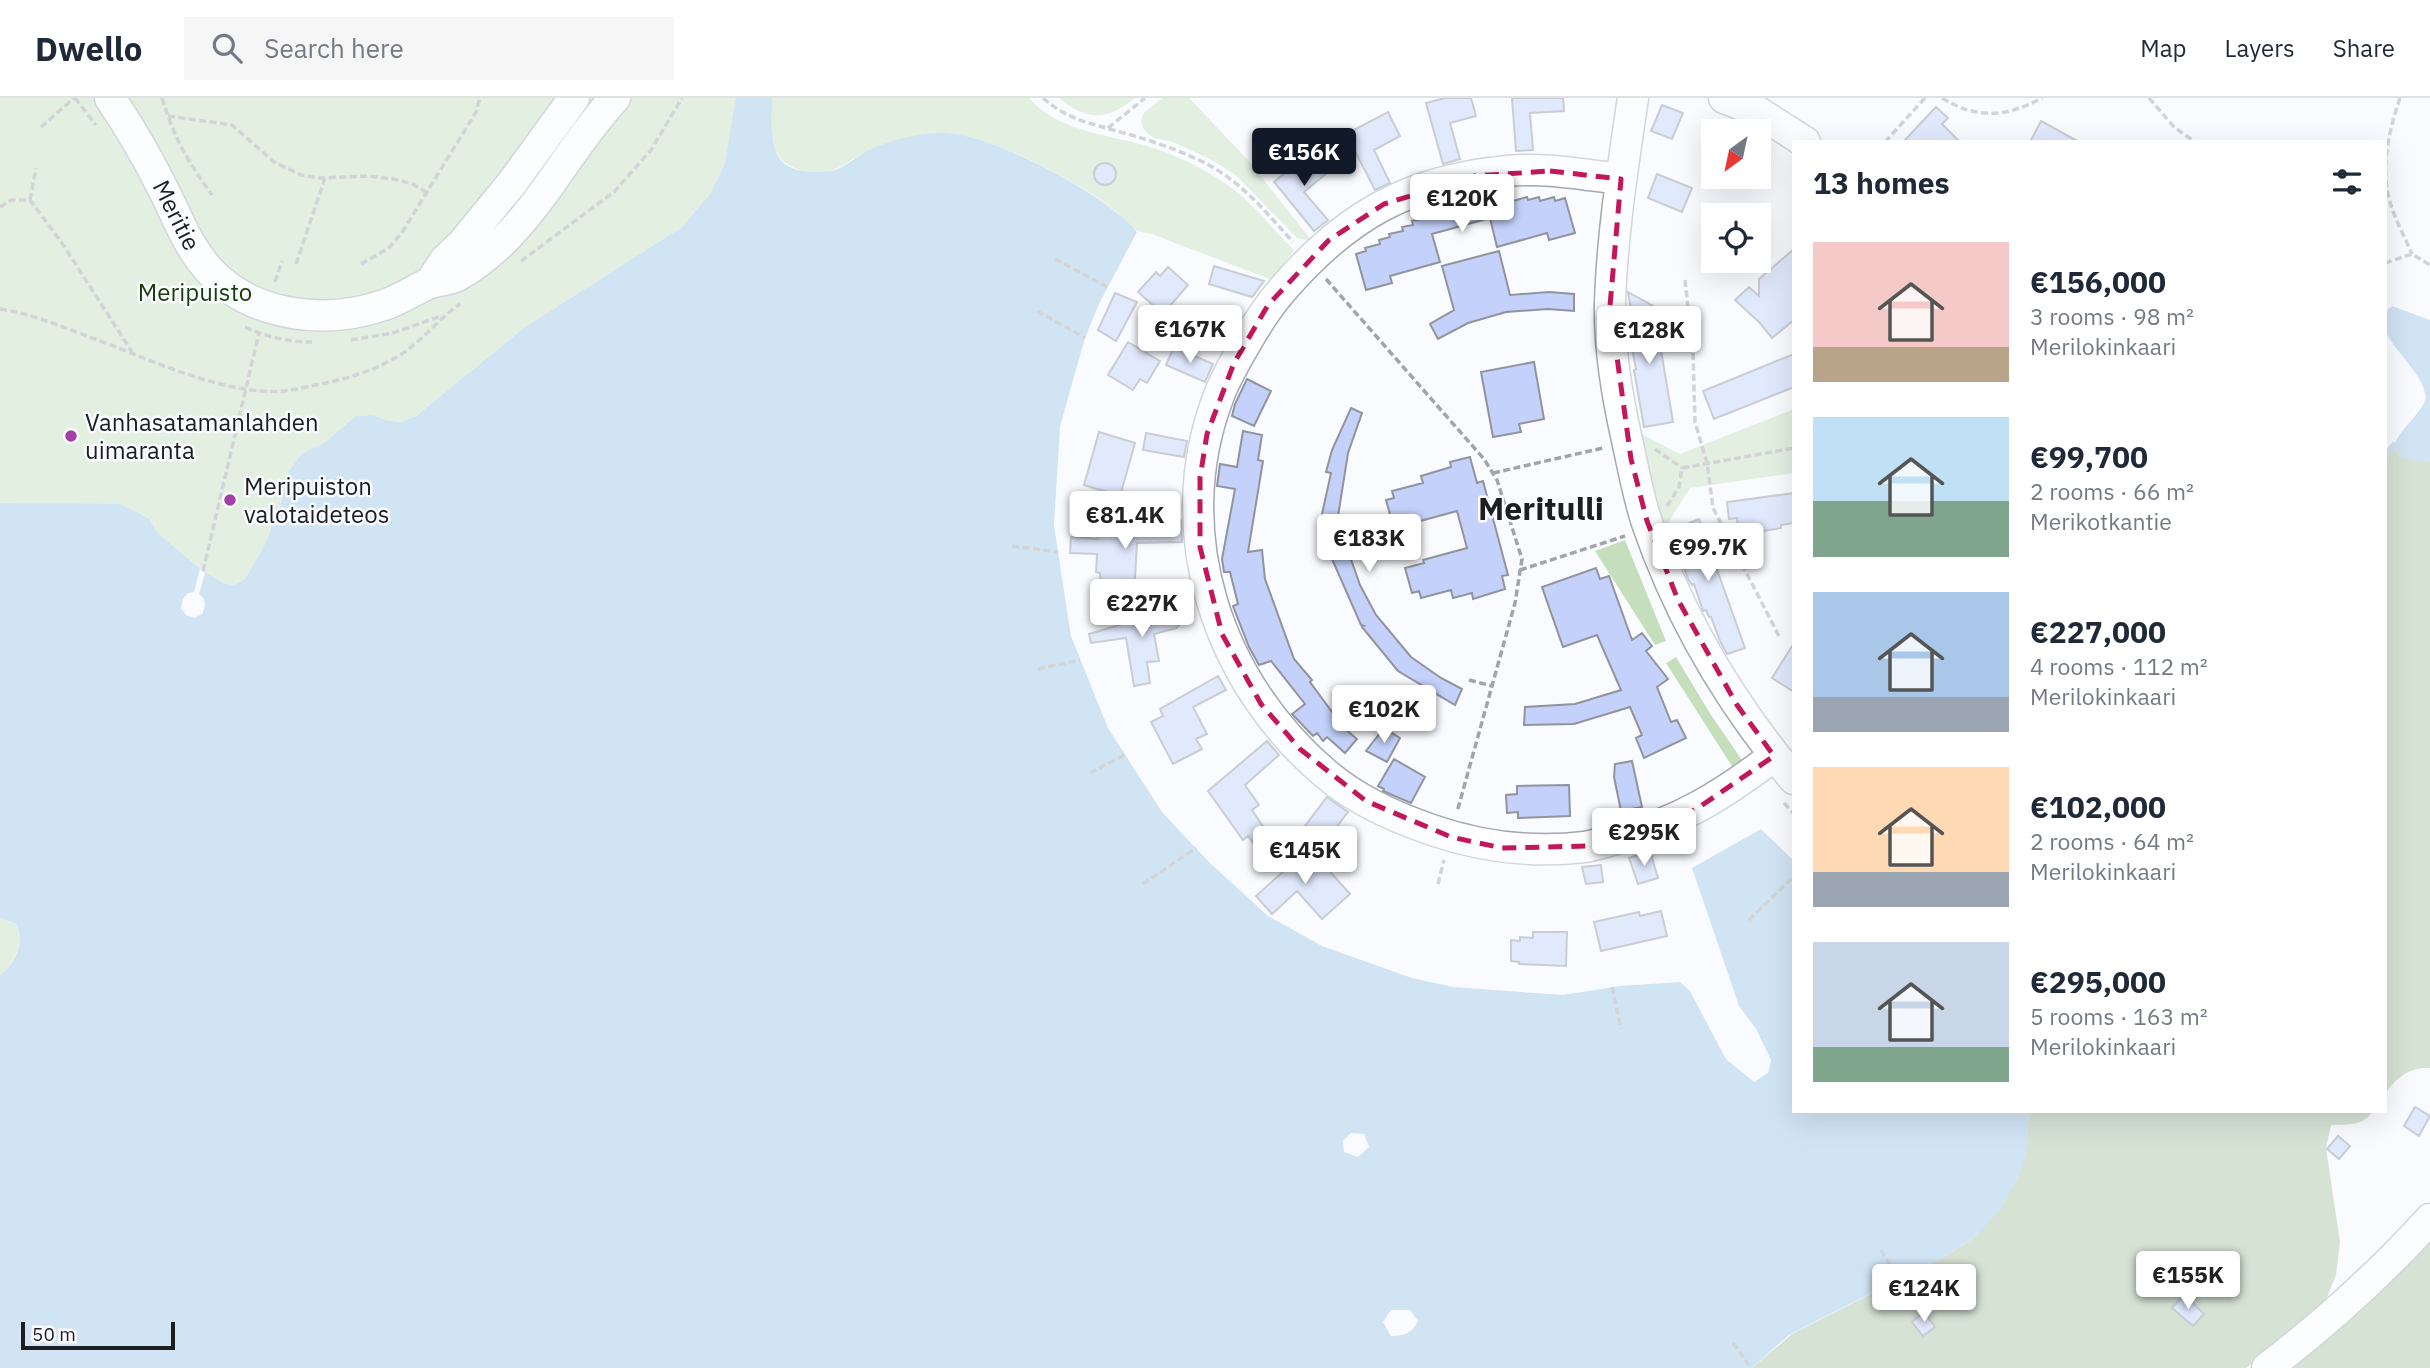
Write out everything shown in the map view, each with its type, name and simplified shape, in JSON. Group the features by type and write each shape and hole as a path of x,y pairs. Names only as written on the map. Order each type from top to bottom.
{"street":[{"name":"Meritie","path":"110,98 160,182 185,237 212,274 245,298 267,308 292,313 330,315 360,312 386,304 430,283 456,277 500,244 537,202 615,98"},
{"name":"Meritie","path":"430,283 445,260 462,244 512,183 574,98"},
{"path":"1633,98 1614,241 1610,306 1618,392 1627,442 1649,526 1678,600 1718,674 1774,756 1792,777"},
{"path":"1724,98 1755,110 1802,140"},
{"path":"1621,179 1550,171 1510,171 1424,188 1384,204 1348,225 1308,259 1268,305 1234,363 1218,397 1207,433 1200,478 1200,547 1210,600 1222,634 1241,672 1261,704 1300,750 1328,776 1366,801 1404,820 1451,836 1502,848 1544,850 1588,846 1667,823 1695,810 1731,789 1774,756"},
{"path":"2267,1368 2349,1301 2430,1219"}],"path":[{"path":"41,127 74,98"},
{"path":"162,98 185,158 212,195"},
{"path":"361,264 389,248 427,193 476,112 480,98"},
{"path":"1108,128 1145,98"},
{"path":"1887,140 1925,98"},
{"path":"1942,98 1978,113 1999,115 2021,109 2042,98"},
{"path":"2149,98 2174,127 2192,140"},
{"path":"2387,150 2390,128 2400,98"},
{"path":"168,116 232,125 274,162 301,175 393,179 413,184 427,193"},
{"path":"36,168 30,200 134,353"},
{"path":"296,264 325,178"},
{"path":"2387,180 2390,202 2412,254 2430,265"},
{"path":"0,207 11,200 30,200"},
{"path":"2387,262 2412,254"},
{"path":"1055,258 1107,287"},
{"path":"1685,280 1693,353 1695,422 1707,463 1713,509 1780,638"},
{"path":"1037,311 1085,338"},
{"path":"202,571 245,389"},
{"path":"1493,473 1627,442"},
{"path":"1520,570 1627,536 1649,526 1670,504 1679,487 1682,468 1792,448"},
{"path":"1438,884 1515,603 1522,559 1497,480 1484,459"},
{"path":"1012,546 1058,552"},
{"path":"1038,669 1080,660"},
{"path":"1469,680 1492,686"},
{"path":"1090,773 1125,755"},
{"path":"1143,884 1196,848"},
{"path":"1749,920 1792,878"},
{"path":"1612,987 1621,1029"},
{"path":"1881,1250 1899,1280"},
{"path":"1733,1343 1751,1368"}],"highlighted area":[{"path":"1550,171 1621,179 1610,306 1631,459 1647,521 1678,600 1737,705 1774,756 1695,810 1588,846 1502,848 1451,837 1366,801 1300,749 1261,704 1222,634 1200,547 1200,478 1207,434 1234,363 1268,305 1329,240 1384,204 1475,176"}],"green space":[{"name":"Meripuisto","path":"0,98 736,98 736,106 725,163 710,194 682,227 525,327 416,416 401,422 372,415 356,416 324,443 301,454 289,471 265,544 245,579 233,585 224,583 200,569 157,532 149,519 119,505 0,503"},
{"path":"772,98 1029,98 1059,121 1096,134 1154,148 1212,175 1241,196 1294,250 1272,280 1137,230 1092,194 1051,170 1005,149 960,135 934,133 917,136 868,151 828,172 802,171 786,164 776,151 772,132"},
{"path":"1059,98 1135,98 1115,111 1097,115 1079,111"},
{"path":"1162,98 1189,98 1247,159 1312,241 1297,238 1237,176 1212,160 1148,134 1141,121 1143,114"},
{"path":"1792,410 1792,473 1690,488 1664,529 1641,434 1680,454"},
{"path":"2394,445 2400,457 2430,461 2430,1068 2416,1069 2404,1074 2387,1092 2387,450"},
{"path":"1625,540 1666,641 1655,645 1595,551"},
{"path":"1676,657 1744,763 1735,771 1666,663"},
{"path":"0,918 16,924 19,945 14,959 0,975"},
{"path":"2029,1113 2371,1113 2359,1122 2331,1125 2326,1148 2340,1242 2336,1275 2323,1307 2246,1368 1752,1368 1792,1334 1949,1254 1975,1237 2007,1198"},
{"path":"2430,1219 2430,1368 2268,1368"}],"water":[{"path":"736,98 772,98 773,142 780,158 795,169 832,171 869,150 910,136 936,133 957,135 984,141 1043,167 1073,183 1121,217 1137,232 1099,304 1085,338 1060,427 1054,525 1071,636 1108,728 1162,812 1208,861 1268,916 1322,946 1412,978 1453,987 1563,995 1620,986 1680,982 1690,991 1726,1059 1754,1082 1768,1073 1771,1060 1756,1029 1739,1006 1692,868 1761,829 1792,859 1792,1113 2029,1113 2027,1150 2018,1179 1999,1211 1975,1237 1949,1254 1789,1335 1752,1368 0,1368 0,975 11,965 20,938 16,924 0,918 0,503 119,504 149,519 157,532 200,569 224,583 233,585 245,579 265,544 289,471 301,454 324,443 356,416 372,415 401,422 416,416 525,327 682,227 710,194 725,163","holes":["1351,1133 1364,1134 1369,1147 1358,1157 1344,1152 1343,1141","1391,1310 1410,1310 1418,1321 1413,1328 1407,1333 1391,1336 1383,1322"]},
{"path":"2392,306 2430,320 2430,461 2400,457 2394,445 2422,407 2425,393 2417,376 2387,334 2387,310"}],"pier":[{"path":"200,569 205,573 199,594 204,599 205,606 202,614 194,618 186,615 181,608 183,599 188,593 194,592"}],"building":[{"path":"1445,98 1471,98 1476,116 1450,123 1460,159 1443,164 1426,103"},
{"path":"1512,98 1563,98 1564,111 1530,113 1533,150 1516,151"},
{"path":"1662,105 1683,113 1672,139 1651,131"},
{"path":"1936,107 1948,118 1942,124 1958,140 1905,140"},
{"path":"1388,112 1400,136 1374,150 1390,183 1375,190 1346,134"},
{"path":"2041,121 2075,140 2031,140"},
{"path":"1311,151 1328,172 1304,192 1328,220 1314,231 1274,182"},
{"path":"1101,163 1109,163 1116,170 1116,178 1109,185 1101,185 1094,178 1094,170"},
{"path":"1657,174 1692,188 1682,212 1648,198"},
{"path":"1502,197 1503,200 1512,198 1513,201 1527,197 1528,200 1539,197 1540,201 1554,197 1555,201 1565,198 1575,233 1549,240 1547,233 1497,247 1490,218 1432,234 1440,262 1390,276 1392,283 1366,290 1356,254 1380,244 1379,240 1390,237 1389,234 1403,231 1402,227 1413,225 1412,221 1443,213 1442,209 1465,202 1467,207"},
{"path":"1499,251 1510,295 1549,292 1574,294 1574,311 1548,309 1506,312 1468,323 1438,339 1430,324 1454,310 1442,266"},
{"path":"1792,251 1792,322 1772,338 1735,300 1749,287 1759,296 1759,279 1766,273 1771,273 1771,269"},
{"path":"1214,266 1264,281 1252,297 1209,284"},
{"path":"1168,267 1188,285 1163,314 1138,292 1156,272 1160,276"},
{"path":"1628,292 1653,306 1658,331 1653,339 1660,344 1673,422 1644,427 1634,370 1631,343 1634,343 1635,333"},
{"path":"1115,293 1137,302 1116,341 1098,330"},
{"path":"1128,342 1160,361 1147,383 1140,379 1133,390 1108,375"},
{"path":"1174,347 1213,364 1205,382 1166,365"},
{"path":"1792,355 1792,388 1714,419 1703,391"},
{"path":"1534,362 1544,419 1519,424 1521,432 1493,437 1481,372"},
{"path":"1247,379 1271,391 1254,426 1232,416"},
{"path":"1351,408 1362,413 1348,453 1336,529 1340,528 1360,585 1376,615 1411,657 1462,689 1455,705 1398,671 1362,627 1364,626 1361,625 1332,559 1335,558 1333,551 1330,553 1322,514 1331,473 1326,472 1332,450"},
{"path":"1243,431 1262,435 1258,460 1263,461 1248,552 1262,550 1265,579 1294,659 1312,680 1310,682 1344,728 1357,739 1345,753 1327,737 1323,741 1317,733 1313,736 1292,714 1305,704 1271,661 1259,665 1233,606 1238,604 1230,572 1224,572 1222,559 1235,489 1217,486 1220,464 1237,467"},
{"path":"1099,432 1135,443 1120,496 1084,485"},
{"path":"1146,433 1187,441 1184,457 1143,450"},
{"path":"1470,457 1477,483 1483,481 1508,575 1502,576 1505,589 1473,599 1472,593 1453,598 1451,590 1421,598 1419,591 1412,593 1405,568 1467,548 1457,511 1413,523 1412,520 1393,525 1386,500 1394,498 1392,491 1423,483 1421,476 1451,467 1450,462"},
{"path":"1792,493 1792,523 1750,533 1749,529 1739,530 1737,518 1729,519 1727,502"},
{"path":"1699,519 1745,648 1727,654 1711,617 1706,610 1703,611 1694,584 1688,579 1672,530"},
{"path":"1181,520 1182,542 1137,543 1134,596 1102,594 1100,573 1096,572 1097,554 1070,553 1071,537 1098,539 1098,535 1116,533 1116,522"},
{"path":"1596,568 1600,579 1609,576 1632,640 1642,633 1652,646 1646,651 1668,679 1657,687 1671,722 1677,720 1686,738 1644,758 1636,738 1642,735 1630,707 1574,724 1524,725 1525,707 1575,704 1621,690 1597,635 1563,647 1542,587"},
{"path":"1189,604 1177,628 1154,634 1159,661 1147,662 1150,683 1134,686 1126,638 1091,643 1089,634"},
{"path":"1792,646 1792,691 1772,678"},
{"path":"1218,676 1226,690 1193,707 1207,734 1196,739 1202,749 1173,764 1151,722 1163,716 1160,709"},
{"path":"1384,728 1400,738 1387,762 1366,751"},
{"path":"1267,741 1279,755 1245,785 1259,805 1252,810 1268,834 1254,844 1248,836 1243,840 1208,791"},
{"path":"1394,759 1425,777 1411,803 1383,791 1384,789 1378,786"},
{"path":"1632,761 1642,807 1621,811 1614,777 1615,764"},
{"path":"1569,785 1570,816 1518,818 1518,812 1507,813 1506,795 1517,794 1517,786"},
{"path":"1327,797 1348,812 1322,846 1302,830"},
{"path":"1309,848 1350,894 1322,919 1297,891 1272,914 1256,896"},
{"path":"1650,851 1658,878 1638,884 1629,858"},
{"path":"1601,865 1603,882 1586,884 1582,867"},
{"path":"1661,911 1667,936 1601,951 1594,922 1639,912 1640,916"},
{"path":"1533,932 1567,932 1566,966 1519,964 1511,961 1511,940 1520,941 1520,937 1533,938"},
{"path":"2415,1107 2430,1116 2419,1136 2404,1126"},
{"path":"2338,1136 2350,1146 2339,1159 2327,1149"},
{"path":"2184,1295 2204,1314 2193,1326 2172,1308"},
{"path":"1924,1312 1935,1327 1923,1336 1912,1322"}],"waterway":[{"path":"2387,454 2394,445"}],"place":[{"name":"Vanhasatamanlahden uimaranta","path":"71,436"},
{"name":"Meripuiston valotaideteos","path":"230,500"}],"district":[{"name":"Meritulli","path":"1541,508"}]}
